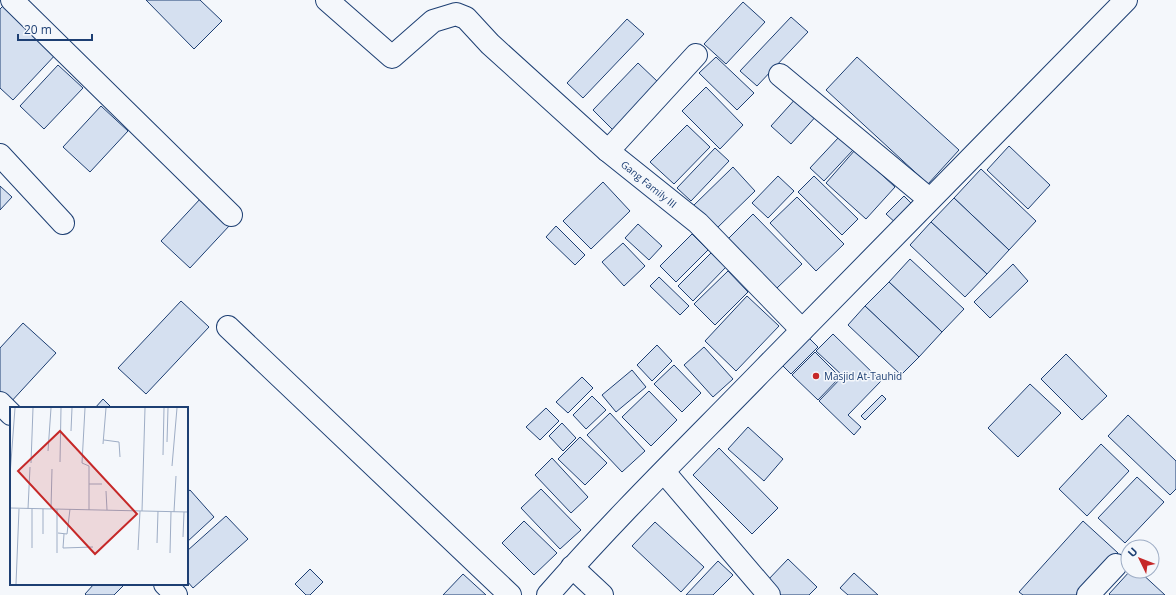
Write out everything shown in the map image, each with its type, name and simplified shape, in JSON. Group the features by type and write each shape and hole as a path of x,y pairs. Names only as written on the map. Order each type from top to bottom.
{"street":[{"path":"12,0 231,215"},
{"name":"Gang Family III","path":"327,0 392,58 433,21 456,14 466,18 490,44 608,151 698,222 802,330"},
{"path":"548,595 664,472 929,199 1126,0"},
{"path":"608,151 696,55"},
{"path":"780,75 929,199"},
{"path":"0,155 63,223"},
{"path":"228,326 510,595"},
{"path":"0,403 10,413"},
{"path":"664,472 769,595"},
{"path":"1088,595 1116,565"},
{"path":"572,568 602,595"},
{"path":"166,585 176,595"}],"building":[{"path":"146,0 200,0 222,21 194,49"},
{"path":"743,2 765,22 726,64 704,44"},
{"path":"6,3 58,52 13,100 0,88 0,9"},
{"path":"791,17 808,32 757,86 740,71"},
{"path":"627,19 644,34 583,98 567,83"},
{"path":"716,57 754,93 737,110 699,73"},
{"path":"857,57 959,150 928,184 826,90"},
{"path":"638,63 658,82 613,130 593,110"},
{"path":"58,65 83,88 44,129 20,106"},
{"path":"706,87 743,125 720,149 682,111"},
{"path":"798,96 818,114 791,144 771,126"},
{"path":"101,106 128,131 90,172 63,147"},
{"path":"687,125 710,147 674,184 650,162"},
{"path":"839,137 853,150 824,181 810,168"},
{"path":"1009,146 1050,185 1028,209 987,170"},
{"path":"715,148 729,161 691,201 677,188"},
{"path":"855,150 895,187 866,219 826,183"},
{"path":"733,167 755,191 716,229 693,206"},
{"path":"981,169 1036,221 1009,250 954,198"},
{"path":"778,176 794,191 768,218 752,203"},
{"path":"814,176 858,219 842,235 798,192"},
{"path":"603,182 630,211 591,249 563,221"},
{"path":"0,186 12,197 0,210"},
{"path":"904,196 915,207 898,225 886,214"},
{"path":"797,197 844,244 816,271 770,223"},
{"path":"201,198 230,225 190,268 161,241"},
{"path":"954,198 1009,250 987,274 931,222"},
{"path":"753,214 802,264 777,288 728,239"},
{"path":"931,222 987,274 965,297 910,245"},
{"path":"638,224 662,246 649,260 625,238"},
{"path":"556,226 585,255 575,265 546,237"},
{"path":"692,234 708,250 676,282 660,266"},
{"path":"623,243 645,266 624,286 602,262"},
{"path":"711,253 726,267 693,301 678,286"},
{"path":"910,259 964,309 942,332 889,282"},
{"path":"1013,264 1028,281 990,318 974,302"},
{"path":"728,271 748,292 715,325 694,304"},
{"path":"659,277 689,306 680,315 650,286"},
{"path":"889,282 942,332 919,357 865,306"},
{"path":"747,296 779,326 736,371 705,341"},
{"path":"181,301 209,327 146,394 118,368"},
{"path":"865,306 919,357 901,375 848,325"},
{"path":"23,323 56,353 9,404 0,396 0,348"},
{"path":"833,334 881,381 848,415 861,427 854,435 819,401 843,376 816,351"},
{"path":"809,338 818,347 791,374 783,366"},
{"path":"657,345 672,361 652,381 637,365"},
{"path":"704,347 733,379 713,397 684,365"},
{"name":"Masjid At-Tauhid","path":"815,352 840,377 818,400 792,375"},
{"path":"1066,354 1107,396 1082,420 1041,379"},
{"path":"674,365 701,393 682,412 654,384"},
{"path":"632,370 646,387 616,412 602,395"},
{"path":"582,377 593,388 568,413 556,402"},
{"path":"1030,384 1061,413 1018,457 988,428"},
{"path":"649,391 677,420 651,446 622,417"},
{"path":"882,395 886,399 865,420 861,416"},
{"path":"592,396 606,410 586,429 573,415"},
{"path":"103,399 111,407 96,407"},
{"path":"546,408 559,421 540,440 526,427"},
{"path":"610,413 645,451 622,472 587,435"},
{"path":"1128,415 1176,461 1176,489 1170,495 1108,436"},
{"path":"562,423 576,438 563,451 549,436"},
{"path":"748,427 783,459 764,481 728,449"},
{"path":"580,437 607,463 585,485 558,459"},
{"path":"1101,444 1129,471 1087,516 1059,489"},
{"path":"719,448 778,508 752,534 693,475"},
{"path":"552,458 588,497 571,513 535,475"},
{"path":"1137,477 1164,502 1129,539 1121,539 1098,518"},
{"path":"541,489 581,530 560,549 521,508"},
{"path":"190,490 214,517 188,541 188,491"},
{"path":"226,516 248,539 193,588 188,582 188,550"},
{"path":"524,521 557,553 534,575 502,543"},
{"path":"1083,521 1118,553 1080,595 1023,595 1019,592"},
{"path":"655,522 704,567 681,592 632,546"},
{"path":"788,559 817,587 809,595 781,595 767,581"},
{"path":"718,561 733,575 713,595 686,595"},
{"path":"310,569 323,582 310,595 306,595 295,584"},
{"path":"854,573 878,595 848,595 840,588"},
{"path":"463,574 486,595 443,595"},
{"path":"1123,579 1148,579 1165,595 1110,595 1109,594"},
{"path":"93,585 124,585 114,595 85,594"}],"place":[{"name":"Masjid At-Tauhid","path":"816,376"}]}
